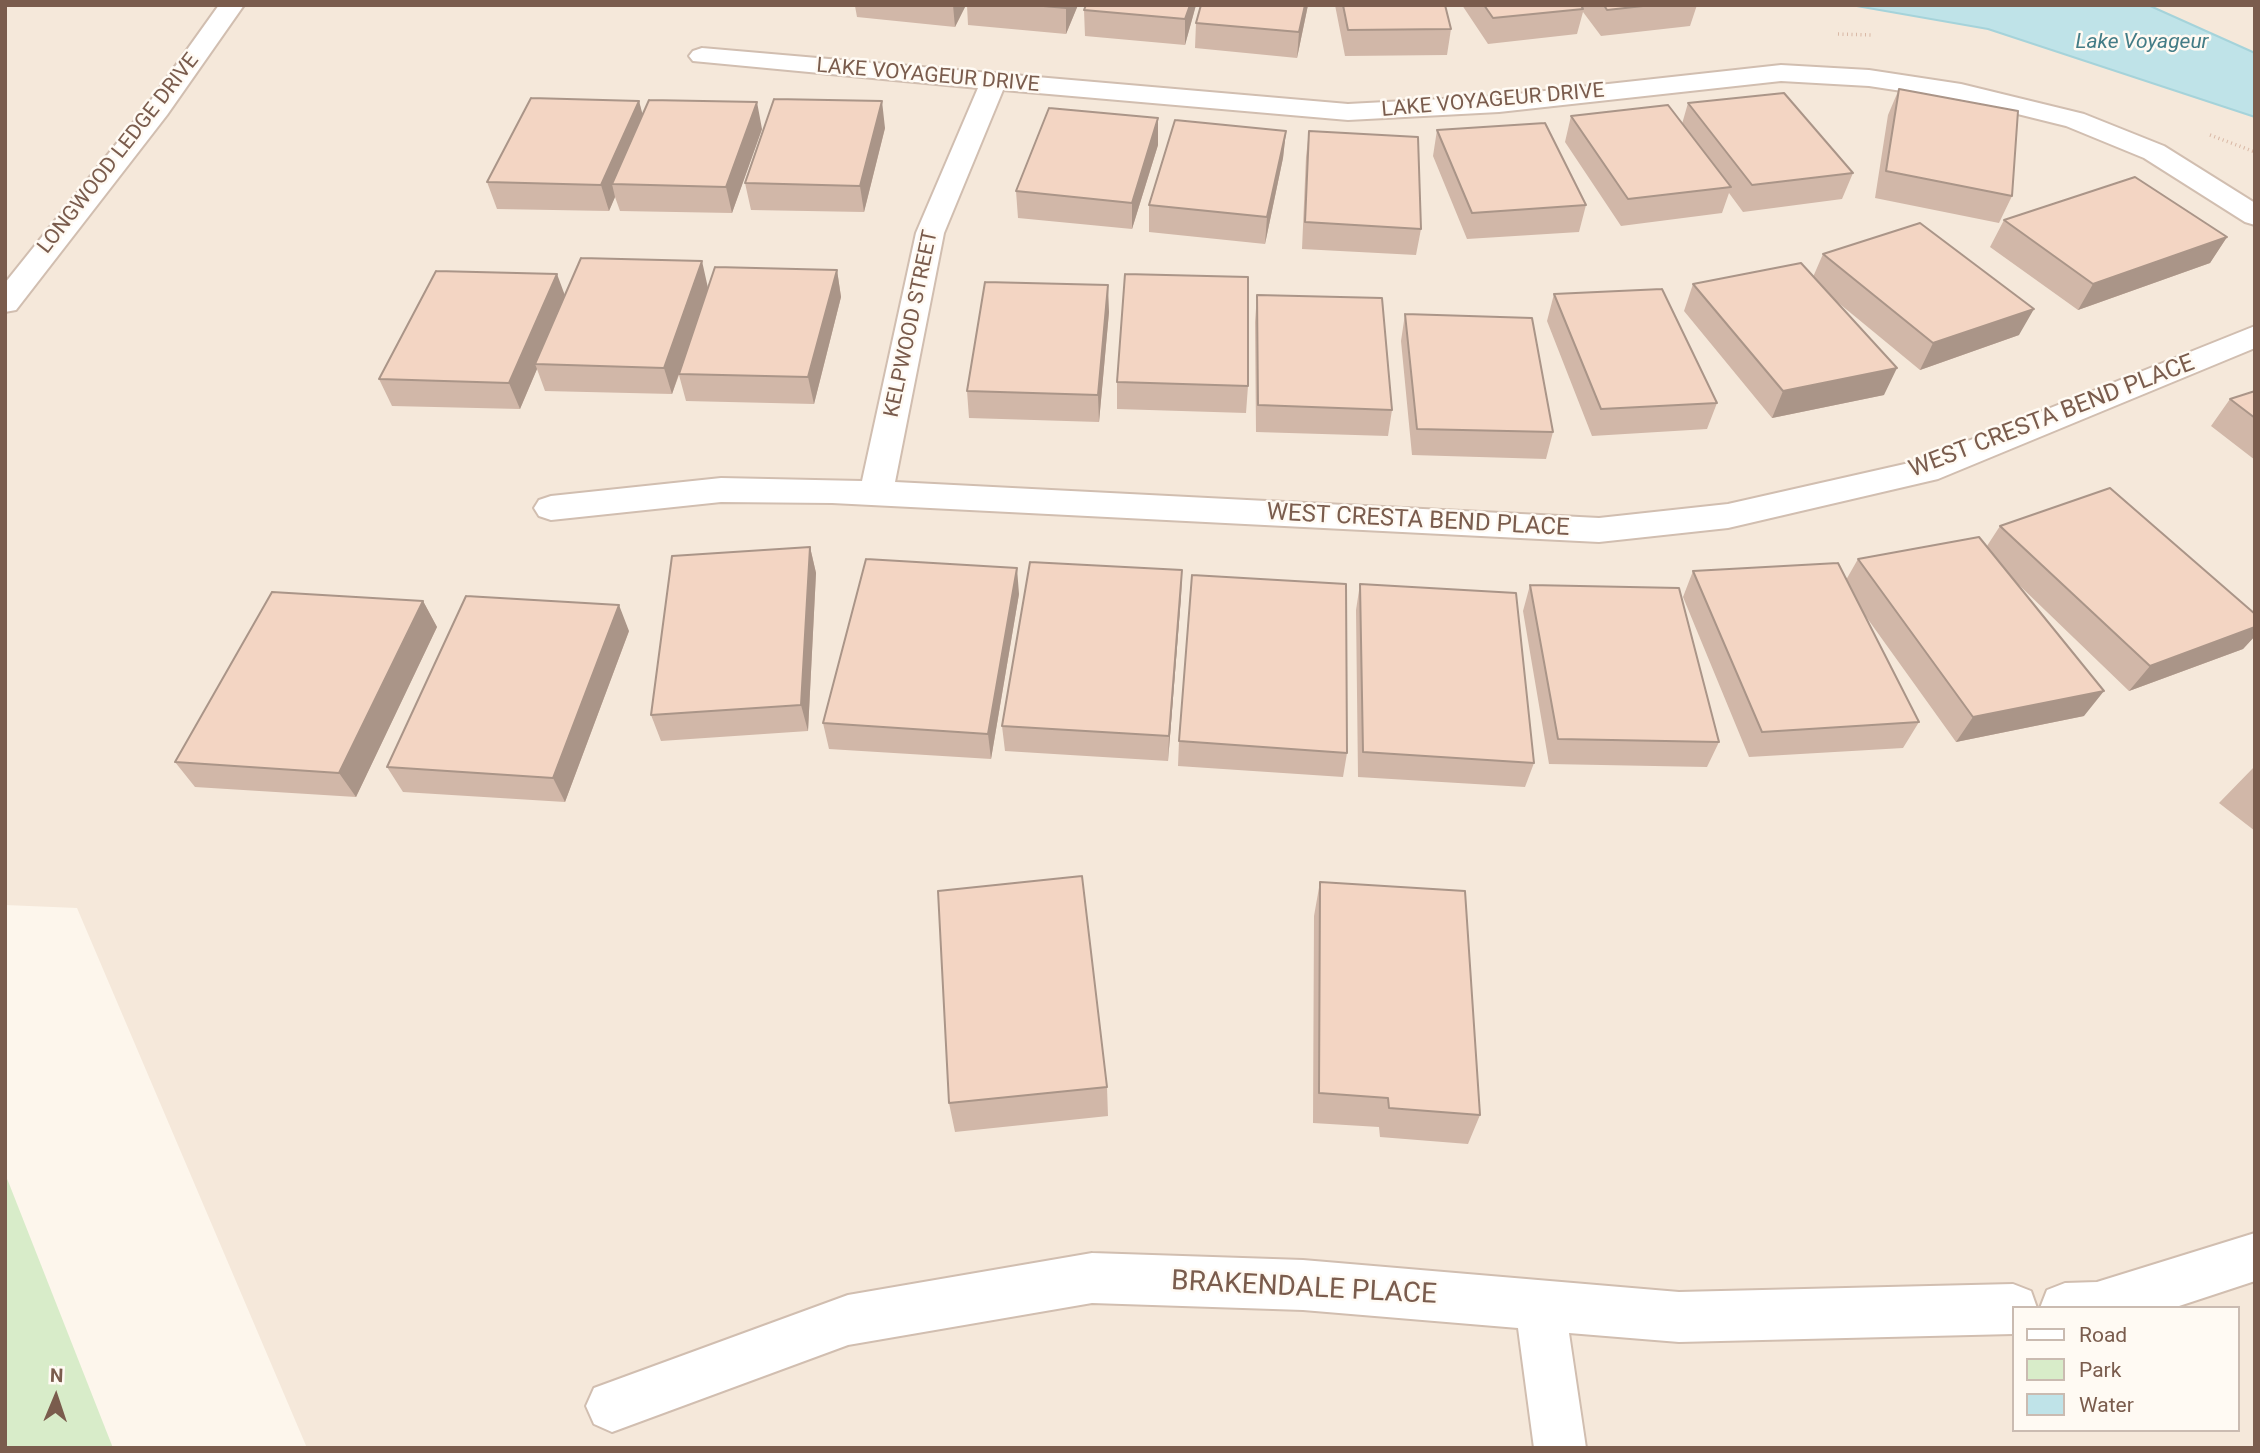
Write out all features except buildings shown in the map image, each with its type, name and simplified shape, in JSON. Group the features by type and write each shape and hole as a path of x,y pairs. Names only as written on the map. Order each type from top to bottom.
{"street":[{"name":"LONGWOOD LEDGE DRIVE","path":"5,303 158,110 232,5"},
{"name":"LAKE VOYAGEUR DRIVE","path":"702,56 1348,112 1499,104 1781,73 1870,78 1961,92 2075,120 2154,152 2255,216"},
{"name":"KELPWOOD STREET","path":"876,493 930,233 993,82"},
{"name":"WEST CRESTA BEND PLACE","path":"551,508 721,491 876,493 1599,530 1728,516 1926,471 2255,336"},
{"path":"2100,1306 2255,1257"},
{"name":"BRAKENDALE PLACE","path":"612,1406 848,1320 1092,1278 1303,1285 1679,1317 2011,1309"},
{"path":"1540,1305 1560,1448"}],"shaded area":[{"name":"Lake Voyageur","path":"5,5 2255,5 2255,1448 307,1448 77,908 5,905"}],"green space":[{"path":"5,1175 8,1181 113,1448 5,1448"}],"water":[{"name":"Lake Voyageur","path":"1851,5 2148,5 2255,53 2255,117 1988,29"}]}
